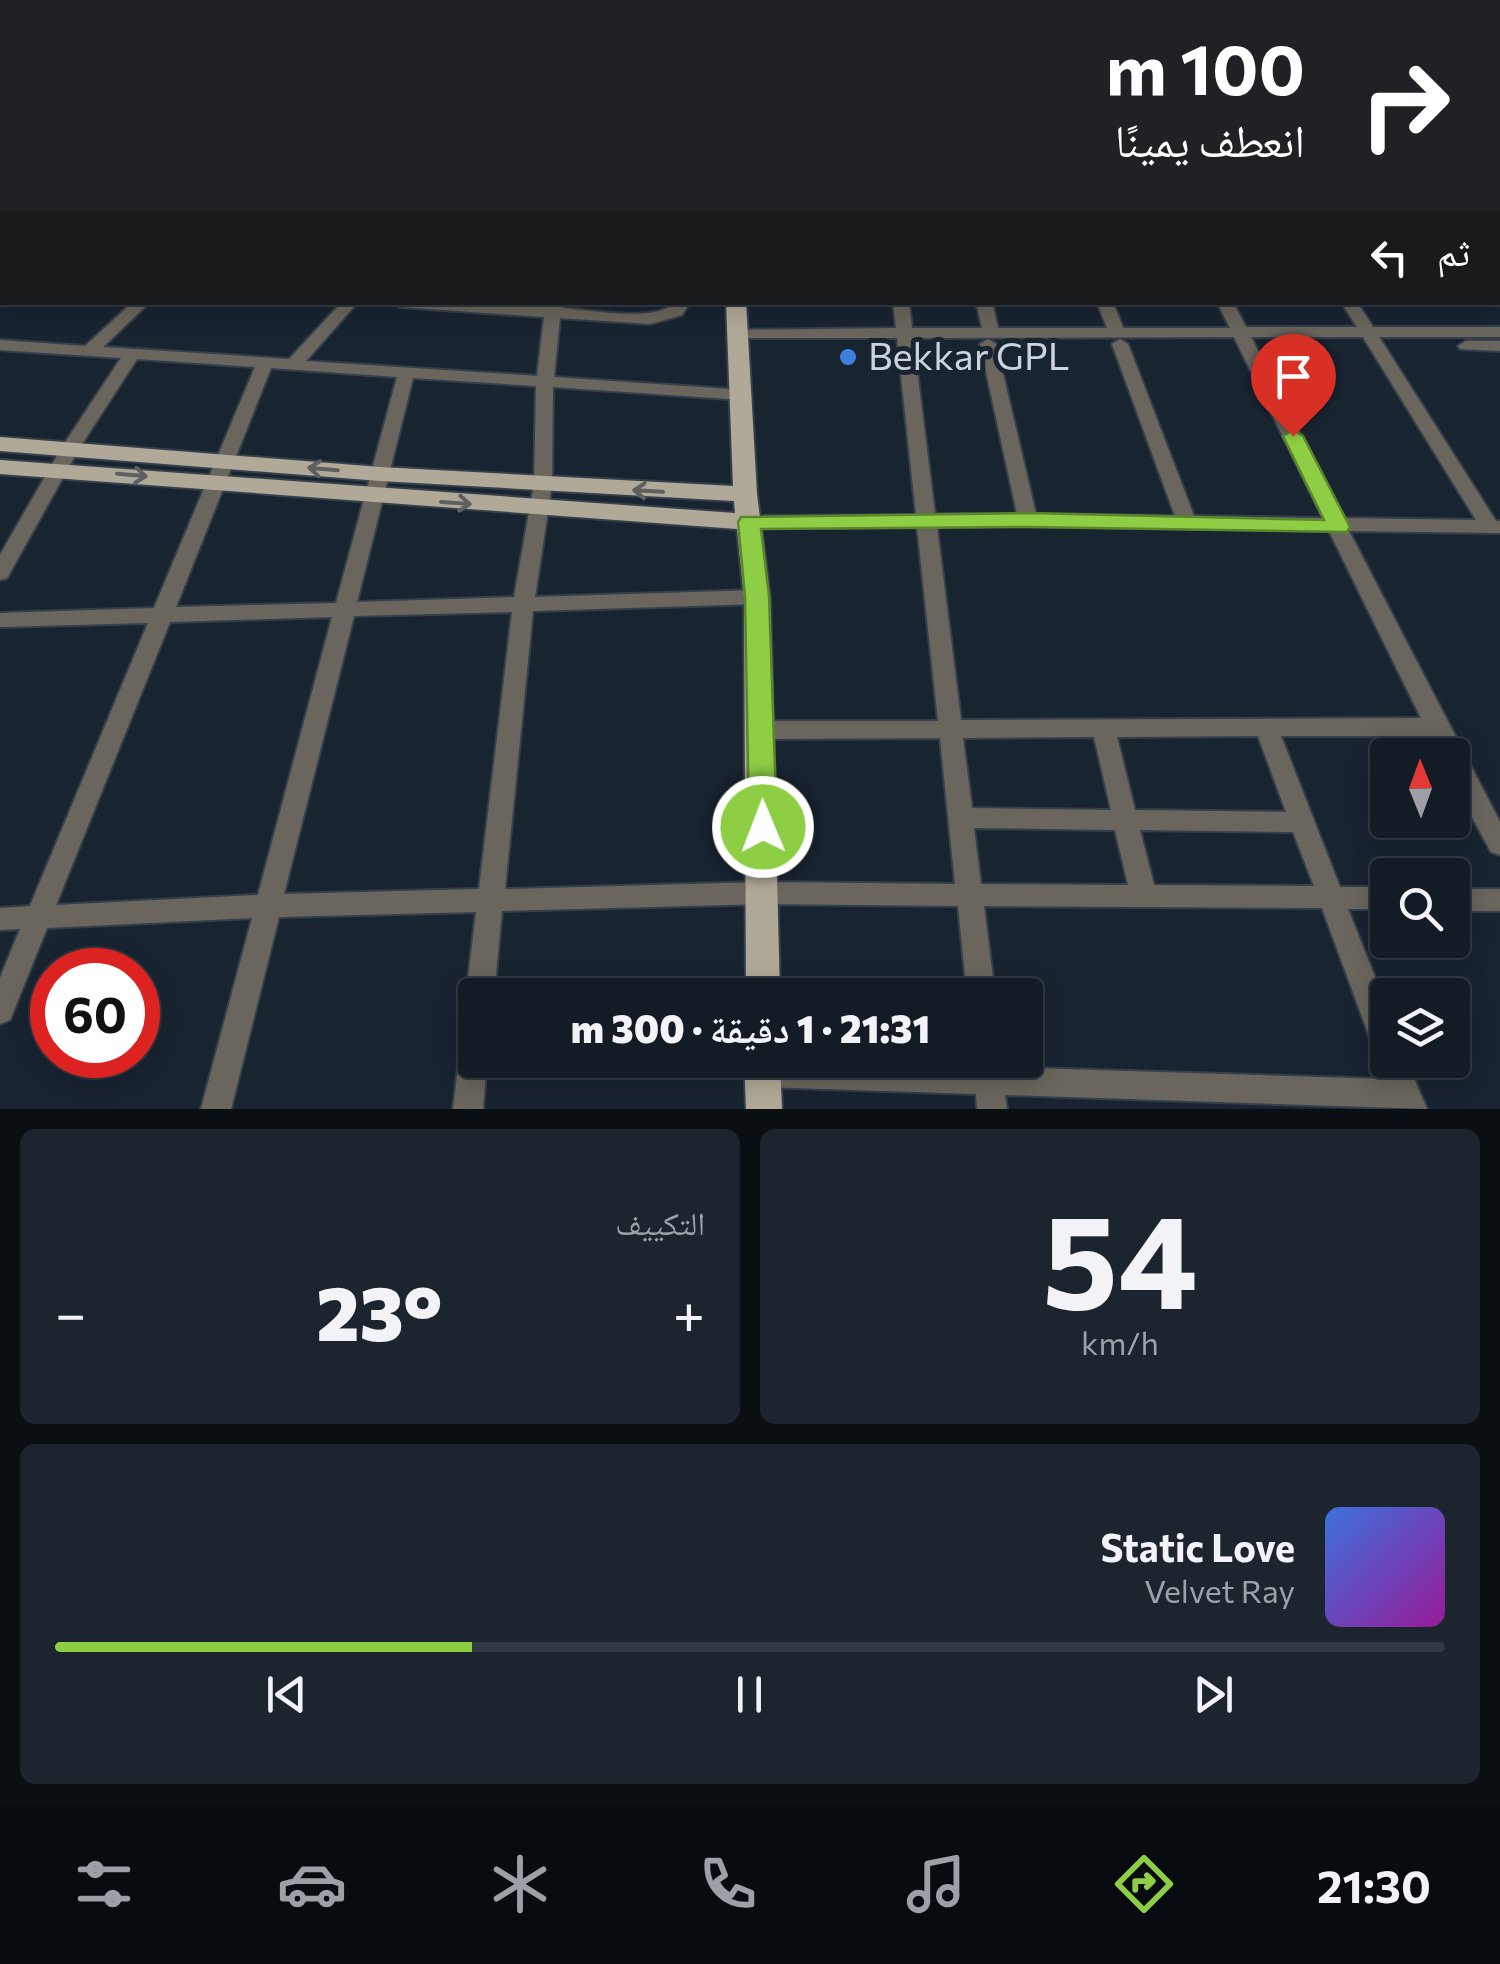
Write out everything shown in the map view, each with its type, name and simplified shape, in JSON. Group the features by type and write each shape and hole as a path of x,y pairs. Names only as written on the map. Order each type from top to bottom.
{"main road":[{"path":"736,305 745,494 757,596 763,978"},
{"path":"0,444 65,458 377,486 537,509 749,522"},
{"path":"0,467 65,458"},
{"path":"377,486 543,484 745,494"}],"street":[{"path":"87,352 140,305"},
{"path":"294,364 347,305"},
{"path":"478,305 555,308 650,319 676,312 681,305"},
{"path":"902,305 978,978"},
{"path":"984,305 1028,520"},
{"path":"1105,305 1187,523"},
{"path":"1227,305 1442,738"},
{"path":"1351,305 1495,527"},
{"path":"482,978 524,604 543,484 545,381 555,308"},
{"path":"738,338 1371,339 1500,332"},
{"path":"1371,339 1500,346"},
{"path":"0,345 743,395"},
{"path":"0,573 65,458 131,356"},
{"path":"0,1011 265,363"},
{"path":"216,1109 406,373"},
{"path":"749,522 1028,520 1495,527"},
{"path":"0,620 757,596"},
{"path":"761,730 1436,726"},
{"path":"1103,728 1144,896"},
{"path":"1266,728 1370,1003"},
{"path":"1470,790 1500,846"},
{"path":"960,818 1301,822"},
{"path":"0,919 268,906 764,892 1370,898"},
{"path":"1470,900 1500,900"},
{"path":"468,1109 471,1078"},
{"path":"763,1081 990,1083 1409,1101"}],"place":[{"name":"Bekkar GPL","path":"848,357"}],"route":[{"path":"763,827 757,596 749,522 1028,520 1339,527 1293,436"}]}
